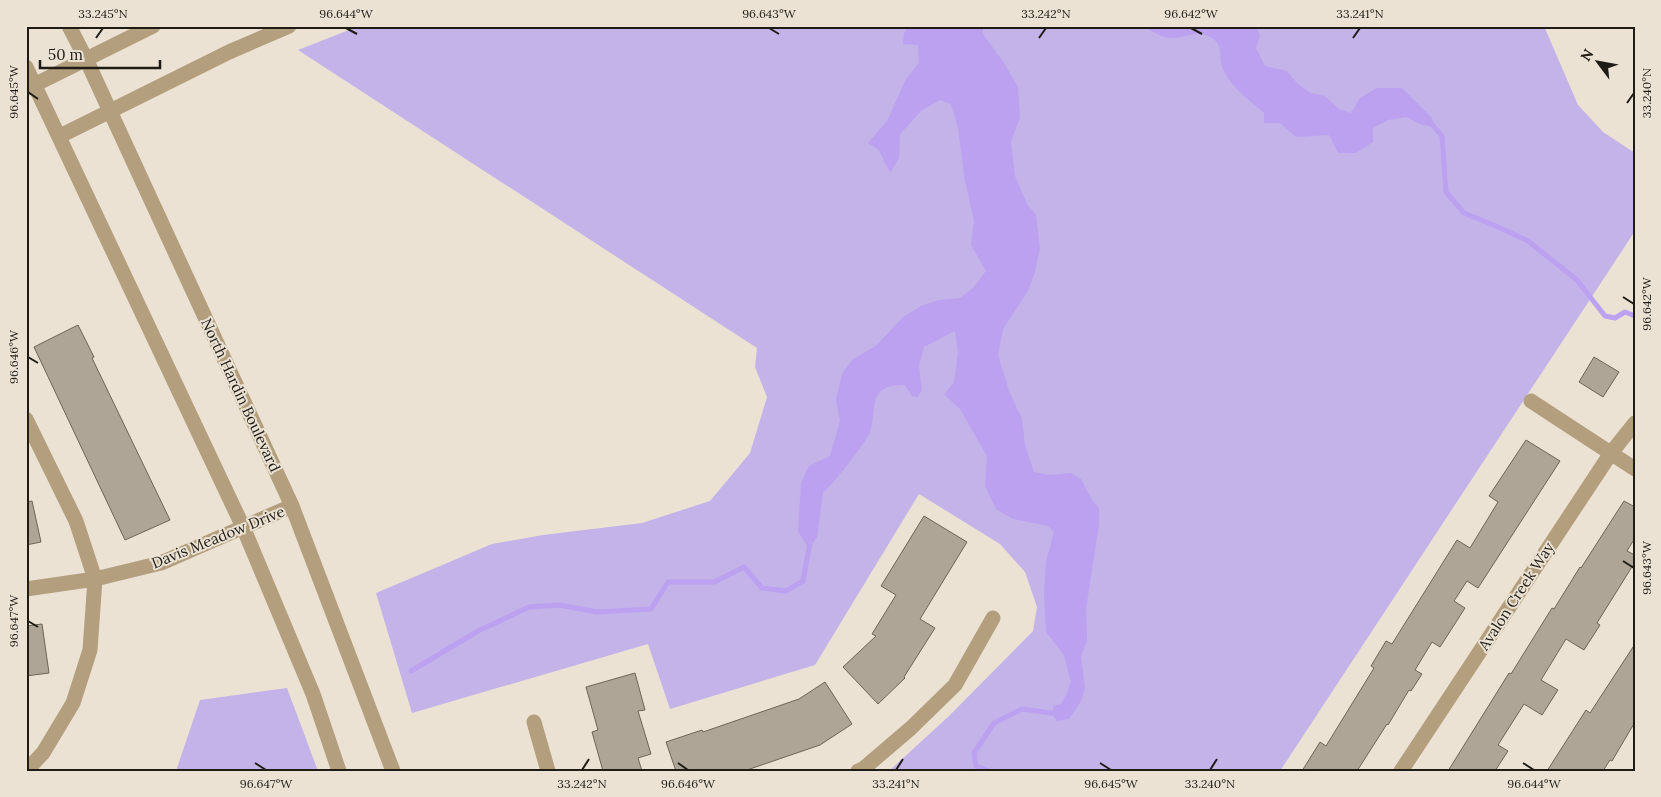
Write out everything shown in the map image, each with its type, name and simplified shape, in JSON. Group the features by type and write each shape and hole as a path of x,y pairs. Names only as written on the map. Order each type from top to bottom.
{"street":[{"name":"North Hardin Boulevard","path":"69,26 86,59 292,506 393,771"},
{"path":"31,86 153,26"},
{"path":"60,136 228,52 289,26"},
{"path":"26,67 31,86 60,136 243,527 313,694 339,771"},
{"path":"1531,400 1635,469"},
{"path":"26,420 76,521 95,579 90,650 73,703 43,753 26,771"},
{"name":"Avalon Creek Way","path":"1401,771 1611,453 1635,423"},
{"name":"Davis Meadow Drive","path":"26,589 95,579 161,563 292,506"},
{"path":"858,771 911,728 955,685 994,618"},
{"path":"534,722 548,771"}],"shaded area":[{"path":"359,26 1544,26 1578,105 1603,132 1635,153 1635,231 1280,771 889,771 949,716 1033,631 1037,607 1025,572 1000,544 919,494 815,665 670,709 648,644 412,713 376,593 492,544 543,535 642,523 710,501 750,453 767,397 755,367 757,348 298,50"},
{"path":"908,26 983,26 983,34 1004,63 1018,87 1020,117 1011,142 1015,176 1027,204 1036,215 1040,248 1035,272 1028,291 1003,329 998,355 1009,391 1022,419 1025,445 1034,472 1050,475 1071,473 1081,479 1092,500 1099,508 1099,524 1086,609 1087,640 1081,656 1085,688 1081,701 1069,719 1057,721 1053,714 1053,706 1061,704 1071,682 1064,655 1046,632 1044,592 1046,562 1054,532 1048,526 1013,519 996,509 985,486 987,456 960,409 944,394 954,383 958,352 955,331 924,347 919,366 922,390 918,397 912,396 905,385 893,386 879,393 874,406 870,432 848,464 823,493 817,537 809,549 798,531 801,483 809,466 830,456 840,421 836,399 842,374 852,360 877,345 903,317 921,306 939,300 960,298 973,288 986,271 971,245 974,221 965,181 958,128 951,104 940,100 922,110 900,134 899,158 890,173 879,150 868,143 887,121 906,79 919,63 918,45 903,44 904,34"},
{"path":"1144,26 1256,26 1260,35 1256,48 1265,66 1287,71 1297,83 1310,93 1325,96 1339,109 1351,113 1360,98 1377,88 1402,88 1432,118 1434,127 1422,125 1406,117 1388,120 1373,128 1373,142 1356,153 1338,153 1329,135 1296,137 1280,123 1264,123 1264,113 1231,83 1223,69 1218,44 1212,38 1202,34 1175,38 1166,37 1158,35"},
{"path":"287,688 318,771 176,771 200,700"}],"building":[{"path":"78,325 170,520 125,540 34,347"},
{"path":"1594,357 1619,372 1603,397 1579,382"},
{"path":"1526,440 1560,461 1478,588 1467,581 1454,601 1465,608 1440,647 1432,642 1415,670 1422,674 1411,691 1409,690 1357,771 1302,771 1320,742 1326,746 1374,668 1371,666 1386,641 1392,644 1457,540 1470,548 1498,502 1489,496"},
{"path":"32,501 41,542 26,545 26,502"},
{"path":"1624,501 1635,507 1635,538 1627,551 1635,555 1635,562 1597,623 1600,625 1584,650 1566,639 1541,680 1558,690 1542,715 1524,704 1498,745 1508,751 1495,771 1448,771 1509,673 1511,674 1552,608 1554,609"},
{"path":"924,516 967,542 920,619 935,628 905,678 878,704 843,667 876,636 872,634 896,595 881,586"},
{"path":"42,624 49,673 26,676 26,626"},
{"path":"1635,644 1635,722 1612,761 1610,760 1603,771 1547,771 1586,710 1590,713"},
{"path":"635,673 645,710 638,711 651,754 638,758 642,771 603,771 592,732 598,730 586,687"},
{"path":"825,682 852,724 820,745 744,771 676,771 666,742 702,730 703,732 799,699"}],"waterway":[{"path":"1431,123 1442,136 1446,192 1464,213 1528,241 1577,280 1605,316 1615,318 1625,312 1635,316"},
{"path":"411,671 478,631 529,607 559,605 597,612 651,609 668,582 714,582 744,567 762,588 786,591 803,581 810,543"},
{"path":"989,771 976,766 974,753 994,723 1022,709 1058,714"}]}
